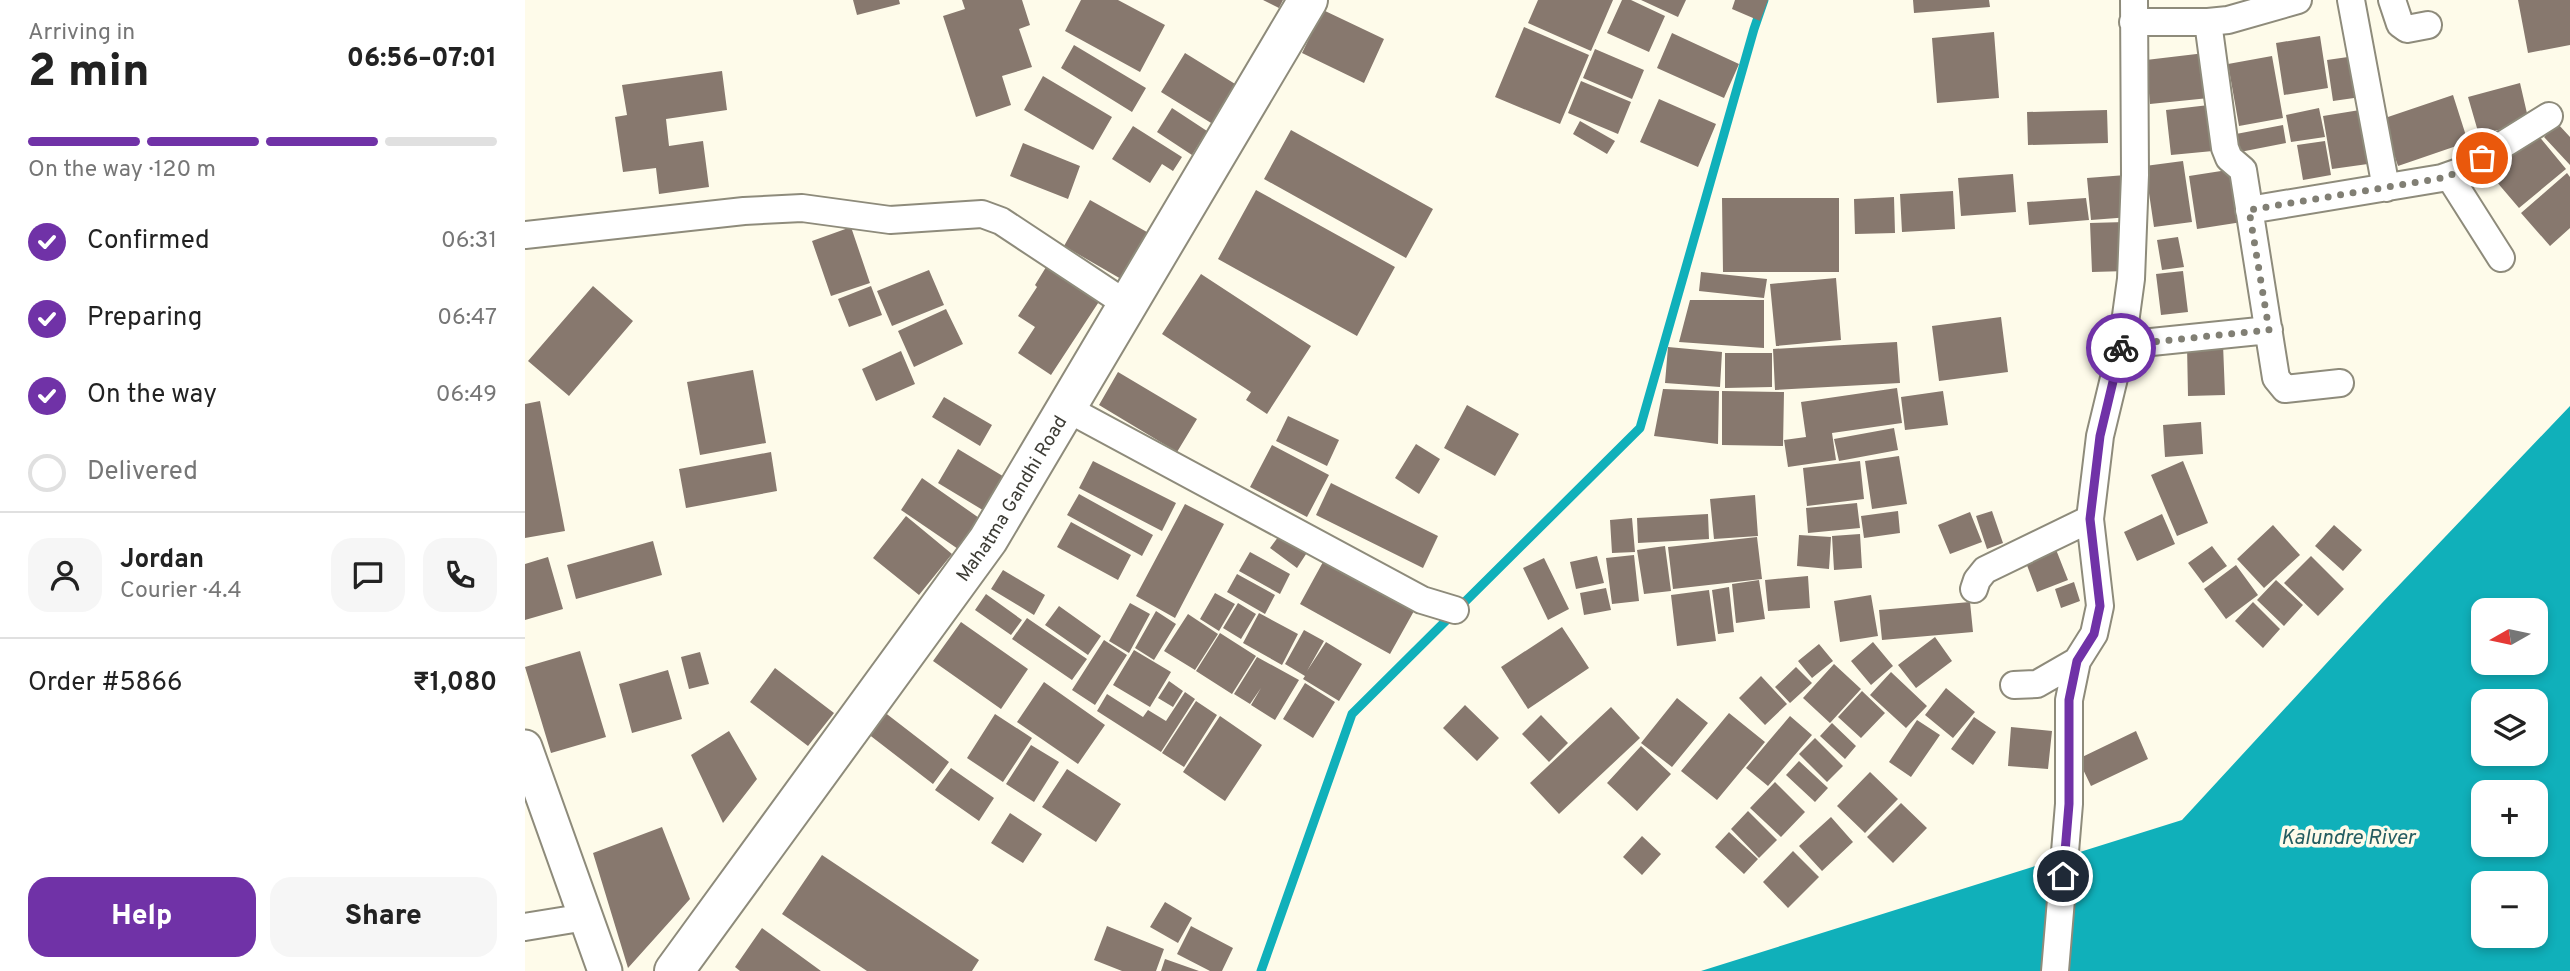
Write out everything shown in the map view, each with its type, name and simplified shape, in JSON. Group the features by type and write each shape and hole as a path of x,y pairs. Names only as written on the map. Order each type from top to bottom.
{"main road":[{"name":"Mahatma Gandhi Road","path":"676,970 988,540 1308,0"}],"street":[{"path":"2055,971 2069,804 2069,700 2077,661 2094,634 2100,606 2090,519 2100,436 2122,345 2132,266 2135,175 2133,11 2208,22 2228,20 2298,0"},
{"path":"2351,0 2386,188"},
{"path":"2392,0 2400,24 2407,29 2428,24"},
{"path":"2208,22 2225,148 2229,158 2243,170 2276,378 2285,389 2340,383"},
{"path":"2249,210 2449,176 2549,116"},
{"path":"2449,176 2501,258"},
{"path":"525,235 744,211 802,208 890,220 982,214 1000,221 1128,304"},
{"path":"2122,345 2269,330"},
{"path":"1066,408 1422,600 1455,610"},
{"path":"1974,589 1976,580 1985,570 2090,519"},
{"path":"2014,685 2037,684 2077,661"},
{"path":"525,747 605,971"},
{"path":"525,928 586,917"}],"water":[{"name":"Kalundre River","path":"2570,406 2570,971 1701,971 2182,820 2382,603"}],"building":[{"path":"853,0 899,0 900,4 857,15"},
{"path":"962,0 1022,0 1030,25 1019,29 1032,67 1002,76 1011,105 976,117 943,16 965,9"},
{"path":"1081,0 1118,0 1165,25 1140,72 1065,31"},
{"path":"1263,0 1283,0 1279,8"},
{"path":"1538,0 1613,0 1591,51 1528,23"},
{"path":"1622,0 1631,0 1665,16 1649,52 1607,33"},
{"path":"1641,0 1686,0 1678,17"},
{"path":"1735,0 1768,0 1760,21 1732,9"},
{"path":"1913,0 1989,0 1990,7 1914,13"},
{"path":"2518,0 2570,0 2570,45 2528,53"},
{"path":"1323,10 1384,39 1364,83 1302,53"},
{"path":"1524,27 1589,55 1560,124 1495,97"},
{"path":"1994,32 1999,98 1937,103 1932,38"},
{"path":"1672,33 1739,64 1724,98 1657,68"},
{"path":"2320,36 2328,88 2284,95 2276,43"},
{"path":"1074,45 1146,88 1132,112 1061,68"},
{"path":"1595,49 1644,70 1632,99 1583,78"},
{"path":"1185,53 1240,87 1216,126 1161,92"},
{"path":"2205,53 2209,98 2150,104 2146,60"},
{"path":"2272,56 2283,118 2239,126 2228,64"},
{"path":"2355,56 2361,97 2333,101 2327,60"},
{"path":"722,71 727,110 666,119 669,146 703,141 709,187 659,194 656,168 623,172 615,117 627,115 622,85"},
{"path":"1043,76 1112,117 1093,150 1024,110"},
{"path":"1581,81 1631,102 1618,134 1568,113"},
{"path":"2520,83 2529,122 2479,135 2468,97"},
{"path":"2453,95 2468,142 2398,166 2382,119"},
{"path":"1659,99 1716,124 1698,167 1640,142"},
{"path":"2209,105 2213,151 2171,155 2166,110"},
{"path":"1172,108 1207,131 1192,155 1157,132"},
{"path":"2319,108 2325,137 2291,142 2286,115"},
{"path":"2366,109 2375,163 2332,169 2323,116"},
{"path":"2107,110 2108,143 2028,145 2027,112"},
{"path":"1580,121 1615,141 1607,154 1573,134"},
{"path":"2558,124 2570,137 2570,165 2544,137"},
{"path":"2283,125 2286,143 2240,152 2236,134"},
{"path":"1133,126 1182,157 1173,171 1162,164 1150,183 1112,159"},
{"path":"1291,130 1433,209 1406,258 1264,179"},
{"path":"2537,134 2566,169 2519,208 2490,174"},
{"path":"2325,141 2331,175 2303,180 2297,145"},
{"path":"1023,143 1080,166 1068,199 1010,176"},
{"path":"2183,161 2192,222 2154,227 2145,166"},
{"path":"2234,169 2242,222 2197,229 2189,176"},
{"path":"2567,173 2570,177 2570,228 2550,246 2521,213"},
{"path":"2013,174 2016,212 1961,216 1958,178"},
{"path":"2126,175 2130,217 2091,220 2087,178"},
{"path":"1256,190 1395,267 1357,336 1218,259"},
{"path":"1953,191 1955,229 1902,232 1900,194"},
{"path":"1894,197 1895,233 1855,234 1854,199"},
{"path":"1722,198 1839,198 1839,272 1723,272"},
{"path":"2086,198 2089,220 2029,225 2027,202"},
{"path":"1090,200 1154,236 1128,283 1064,246"},
{"path":"2125,222 2127,271 2092,272 2090,223"},
{"path":"851,227 870,283 831,296 812,241"},
{"path":"2178,237 2184,267 2162,270 2157,240"},
{"path":"1051,259 1104,294 1051,375 1018,353 1035,327 1018,316"},
{"path":"929,270 944,305 892,326 877,291"},
{"path":"2183,271 2188,312 2161,315 2156,274"},
{"path":"1701,272 1767,279 1764,298 1699,291"},
{"path":"1201,274 1311,346 1267,414 1246,400 1251,392 1162,334"},
{"path":"1836,278 1841,340 1776,346 1770,284"},
{"path":"593,286 633,321 569,396 528,361"},
{"path":"871,286 882,315 849,327 838,299"},
{"path":"1690,300 1764,300 1764,348 1679,342"},
{"path":"946,309 963,344 914,367 898,331"},
{"path":"2001,317 2008,372 1939,381 1932,326"},
{"path":"1897,342 1900,383 1775,390 1773,349"},
{"path":"2223,344 2225,395 2188,396 2187,345"},
{"path":"1668,347 1722,352 1720,387 1665,383"},
{"path":"901,351 915,384 876,401 862,369"},
{"path":"1725,353 1772,353 1772,387 1725,388"},
{"path":"753,370 766,443 700,455 687,382"},
{"path":"1118,372 1197,419 1177,452 1099,405"},
{"path":"1897,388 1902,423 1832,433 1836,460 1788,467 1784,440 1806,437 1801,402"},
{"path":"1663,389 1719,391 1718,444 1654,436"},
{"path":"1722,391 1784,392 1783,446 1722,445"},
{"path":"1943,391 1948,425 1905,430 1901,397"},
{"path":"944,397 992,425 980,446 932,417"},
{"path":"540,401 565,531 525,538 525,404"},
{"path":"1467,405 1519,434 1495,476 1444,448"},
{"path":"1288,416 1339,440 1327,466 1276,441"},
{"path":"2201,422 2203,454 2165,457 2163,425"},
{"path":"1894,428 1898,450 1839,461 1834,439"},
{"path":"1416,444 1440,459 1419,494 1395,478"},
{"path":"1272,445 1329,475 1307,517 1250,487"},
{"path":"958,449 1006,478 986,512 938,483"},
{"path":"771,452 777,491 686,508 679,469"},
{"path":"1899,456 1907,504 1872,509 1865,461"},
{"path":"1093,461 1176,503 1162,531 1079,488"},
{"path":"1860,461 1864,499 1807,506 1803,468"},
{"path":"2183,461 2208,523 2177,536 2151,475"},
{"path":"922,478 982,520 961,551 901,510"},
{"path":"1331,483 1438,536 1423,568 1316,515"},
{"path":"1079,494 1153,535 1142,556 1067,515"},
{"path":"1755,495 1758,536 1714,539 1710,499"},
{"path":"1857,503 1860,528 1808,533 1806,508"},
{"path":"1185,504 1224,524 1175,618 1136,596"},
{"path":"1898,511 1900,533 1864,538 1861,516"},
{"path":"1992,511 2003,543 1987,549 1976,516"},
{"path":"1970,512 1982,542 1950,554 1938,525"},
{"path":"1708,514 1709,539 1638,543 1637,518"},
{"path":"2162,514 2175,544 2137,561 2124,532"},
{"path":"906,516 952,554 919,595 873,558"},
{"path":"1632,518 1635,552 1612,553 1610,520"},
{"path":"1071,522 1131,555 1118,580 1057,547"},
{"path":"2273,525 2300,555 2264,588 2237,559"},
{"path":"2334,525 2362,550 2343,571 2315,546"},
{"path":"1284,529 1310,548 1297,568 1270,548"},
{"path":"1860,534 1862,568 1834,570 1832,536"},
{"path":"1799,535 1831,537 1829,569 1797,566"},
{"path":"1757,537 1762,579 1673,589 1668,547"},
{"path":"653,541 662,575 576,599 567,565"},
{"path":"1665,546 1671,591 1644,594 1637,550"},
{"path":"2212,546 2227,566 2203,583 2188,563"},
{"path":"2055,547 2068,580 2037,592 2025,560"},
{"path":"1329,551 1419,602 1390,654 1300,604"},
{"path":"1250,552 1290,574 1280,594 1239,571"},
{"path":"1634,555 1639,601 1612,604 1606,558"},
{"path":"1597,556 1604,583 1576,589 1570,562"},
{"path":"2311,556 2344,589 2318,616 2284,583"},
{"path":"548,557 563,609 525,620 525,564"},
{"path":"1544,558 1569,609 1548,620 1523,568"},
{"path":"2236,565 2258,595 2226,619 2204,589"},
{"path":"1003,570 1045,595 1034,615 991,589"},
{"path":"1237,574 1275,595 1265,614 1227,592"},
{"path":"1808,576 1810,608 1768,611 1765,580"},
{"path":"1759,580 1765,619 1736,623 1732,584"},
{"path":"2276,580 2303,605 2284,626 2257,600"},
{"path":"2074,582 2080,601 2061,608 2055,589"},
{"path":"1729,587 1734,632 1718,634 1712,590"},
{"path":"1606,588 1611,610 1584,615 1580,593"},
{"path":"1709,590 1716,641 1677,646 1671,595"},
{"path":"1215,593 1235,604 1219,631 1200,619"},
{"path":"986,594 1022,620 1011,635 975,610"},
{"path":"1871,595 1878,636 1840,642 1834,601"},
{"path":"1970,602 1973,632 1882,640 1879,610"},
{"path":"2253,602 2280,629 2263,648 2235,621"},
{"path":"1130,603 1150,614 1129,653 1109,641"},
{"path":"1238,603 1256,614 1241,639 1223,628"},
{"path":"1059,606 1101,636 1088,655 1045,625"},
{"path":"1156,611 1176,624 1154,660 1135,648"},
{"path":"1259,613 1298,634 1282,665 1243,643"},
{"path":"1188,614 1218,634 1195,670 1164,651"},
{"path":"1027,618 1087,659 1072,680 1012,639"},
{"path":"961,622 1028,669 1001,709 933,661"},
{"path":"1562,627 1589,668 1528,709 1501,667"},
{"path":"1304,630 1324,641 1307,671 1326,642 1362,664 1339,701 1303,679 1305,676 1285,664"},
{"path":"1220,633 1256,656 1232,694 1196,671"},
{"path":"1935,637 1952,661 1916,688 1898,665"},
{"path":"1104,640 1127,655 1095,705 1072,690"},
{"path":"1873,642 1893,666 1871,685 1851,661"},
{"path":"1819,644 1833,661 1812,678 1798,661"},
{"path":"1134,650 1171,672 1150,707 1113,685"},
{"path":"580,651 606,737 551,753 525,667"},
{"path":"700,652 709,684 689,689 681,657"},
{"path":"1257,657 1299,680 1275,720 1251,705 1261,688 1250,704 1234,694"},
{"path":"1834,664 1861,689 1830,723 1803,698"},
{"path":"1796,667 1812,683 1790,703 1775,687"},
{"path":"775,668 834,713 808,746 750,702"},
{"path":"668,670 682,719 632,733 619,684"},
{"path":"1891,672 1927,706 1906,728 1870,695"},
{"path":"1761,676 1787,704 1765,725 1739,698"},
{"path":"1169,681 1183,691 1173,707 1158,698"},
{"path":"1044,682 1105,725 1078,764 1017,722"},
{"path":"1305,683 1335,702 1313,738 1283,719"},
{"path":"1946,688 1975,712 1953,738 1925,715"},
{"path":"1862,691 1885,713 1861,738 1838,717"},
{"path":"1185,692 1195,699 1161,752 1097,711 1107,694 1143,717 1148,710 1166,721"},
{"path":"1677,698 1708,723 1672,767 1641,743"},
{"path":"1196,701 1217,715 1184,767 1162,753"},
{"path":"1465,705 1499,738 1477,761 1443,728"},
{"path":"1611,707 1640,738 1559,814 1530,783"},
{"path":"879,708 949,762 933,784 863,730"},
{"path":"1729,713 1765,742 1717,800 1681,771"},
{"path":"995,714 1032,738 1003,782 967,758"},
{"path":"1541,715 1568,743 1549,762 1522,734"},
{"path":"1220,716 1262,745 1225,801 1183,772"},
{"path":"1790,716 1812,735 1768,786 1746,768"},
{"path":"1974,717 1996,732 1973,765 1951,749"},
{"path":"1917,720 1940,735 1911,777 1889,762"},
{"path":"1832,723 1856,746 1845,759 1820,736"},
{"path":"2011,727 2052,731 2048,769 2008,766"},
{"path":"729,731 757,779 723,823 691,755"},
{"path":"2136,731 2148,759 2091,786 2078,759"},
{"path":"1815,738 1843,766 1827,782 1799,754"},
{"path":"1031,745 1059,762 1034,802 1006,784"},
{"path":"1641,746 1671,774 1637,811 1607,783"},
{"path":"1799,761 1828,788 1815,802 1786,775"},
{"path":"951,768 994,798 979,821 935,790"},
{"path":"1067,769 1121,804 1096,842 1042,807"},
{"path":"1870,772 1898,799 1865,833 1837,806"},
{"path":"1775,782 1805,812 1781,837 1750,808"},
{"path":"1901,803 1927,828 1893,863 1867,837"},
{"path":"1748,811 1777,840 1759,858 1731,829"},
{"path":"1010,813 1042,834 1023,863 991,843"},
{"path":"1831,817 1853,842 1822,871 1799,846"},
{"path":"662,827 690,899 628,968 593,853"},
{"path":"1729,832 1758,859 1744,874 1715,847"},
{"path":"1642,836 1661,854 1642,875 1623,857"},
{"path":"1793,851 1819,877 1788,908 1763,882"},
{"path":"822,855 979,960 972,971 867,971 782,914"},
{"path":"1165,902 1192,918 1178,943 1150,927"},
{"path":"1107,926 1164,949 1156,971 1122,971 1094,960"},
{"path":"1191,926 1233,948 1222,971 1210,971 1177,954"},
{"path":"762,928 821,971 740,971 735,967"},
{"path":"1165,959 1199,971 1161,971"}],"waterway":[{"path":"1261,971 1352,714 1640,428 1764,0"}],"way so far":[{"path":"2121,348 2122,345 2269,330 2249,210 2442,178 2459,172 2482,158"}],"route":[{"path":"2063,876 2069,804 2069,700 2077,661 2094,634 2100,606 2090,519 2100,436 2121,348"}]}
